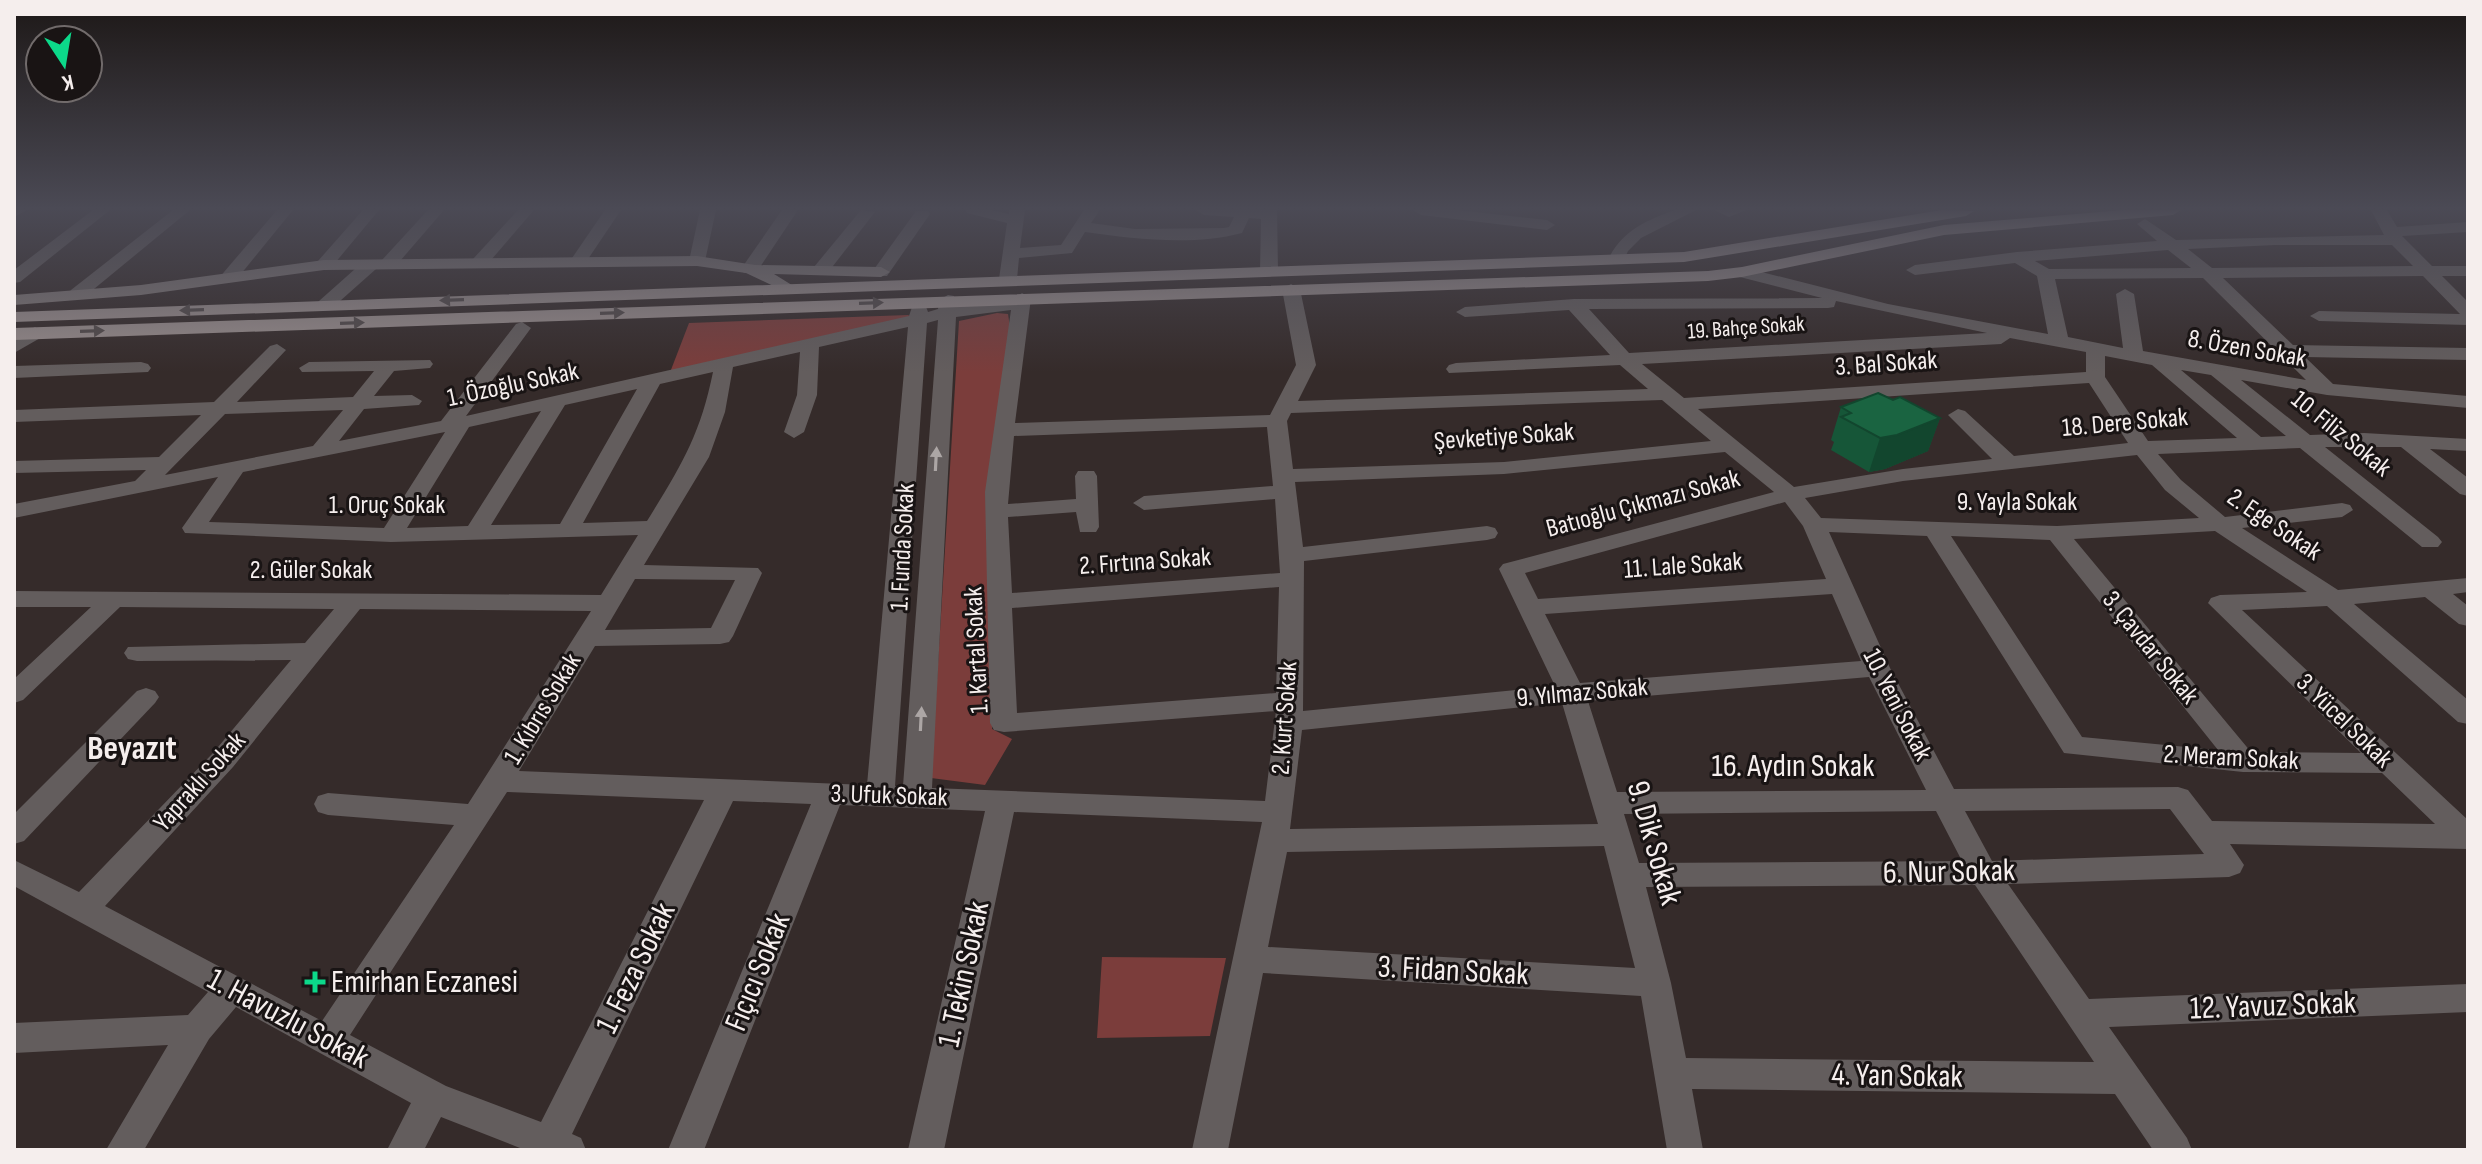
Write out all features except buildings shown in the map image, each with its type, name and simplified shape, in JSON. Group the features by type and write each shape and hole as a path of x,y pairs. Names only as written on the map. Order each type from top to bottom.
{"main road":[{"path":"1017,293 1269,271 1480,264"},
{"path":"14,317 786,287 1017,293 1291,289 1651,278 1742,272 1779,264"},
{"path":"14,334 918,311"}],"street":[{"path":"14,278 32,264"},
{"path":"77,294 114,264"},
{"path":"230,276 240,264"},
{"path":"14,300 141,290 324,265 361,264"},
{"path":"325,305 379,264"},
{"path":"719,264 750,269 881,272 886,264"},
{"path":"750,269 753,264"},
{"path":"820,271 825,264"},
{"name":"1. Kartal Sokak","path":"1013,264 1017,293 1005,430 996,492 1004,723 1288,711"},
{"path":"1269,264 1269,271"},
{"name":"8. Özen Sokak","path":"1806,264 1801,268 1813,280 1920,313"},
{"path":"1915,270 1960,264"},
{"path":"2029,264 2045,274 2468,271"},
{"path":"2197,264 2327,389"},
{"path":"2419,264 2466,310"},
{"path":"750,269 786,287"},
{"name":"8. Özen Sokak","path":"1742,272 1858,303 2134,356 2327,389 2468,402"},
{"path":"2045,274 2049,338"},
{"path":"1280,414 1306,365 1291,289"},
{"name":"1. Özoğlu Sokak","path":"14,511 455,425 810,345 918,311 1017,293"},
{"path":"2125,294 2134,356"},
{"path":"1465,312 1665,296 1858,303"},
{"name":"10. Yeni Sokak","path":"1574,304 1626,361 1790,494 1814,525 1877,668 1983,873 2174,1150"},
{"name":"1. Funda Sokak","path":"917,797 947,306"},
{"path":"2319,316 2466,310"},
{"name":"1. Funda Sokak","path":"880,795 918,311"},
{"path":"391,535 455,425 522,328"},
{"path":"14,347 35,333"},
{"name":"19. Bahçe Sokak","path":"1456,369 2049,338"},
{"path":"794,432 807,395 810,345"},
{"path":"2095,377 2096,348"},
{"path":"143,485 277,350"},
{"path":"2288,351 2468,354"},
{"path":"2158,360 2256,443"},
{"path":"309,368 423,364"},
{"name":"1. Kıbrıs Sokak","path":"329,1039 477,816 698,457 715,412 724,364"},
{"path":"320,451 389,365"},
{"path":"14,372 141,368"},
{"name":"10. Filiz Sokak","path":"2217,370 2430,542"},
{"name":"3. Bal Sokak","path":"1005,430 1280,414 1674,399 2095,377"},
{"name":"2. Ege Sokak","path":"2095,377 2142,448 2173,485 2220,524 2333,598 2468,715"},
{"path":"567,531 652,380"},
{"name":"8. Özen Sokak","path":"2428,398 2468,419"},
{"path":"14,416 412,401"},
{"path":"475,533 557,402"},
{"name":"2. Kurt Sokak","path":"1217,1149 1276,826 1288,711 1292,567 1283,484 1280,414"},
{"path":"1958,415 2008,462"},
{"name":"18. Dere Sokak","path":"1790,494 2008,462 2142,448 2364,439 2468,445"},
{"path":"2406,441 2468,489"},
{"name":"Şevketiye Sokak","path":"1144,503 1283,484 1504,468 1729,445"},
{"path":"14,467 166,463"},
{"name":"1. Oruç Sokak","path":"236,467 193,528 391,535 656,528"},
{"path":"998,511 1087,516 1086,476"},
{"name":"Batıoğlu Çıkmazı Sokak","path":"1511,569 1790,494"},
{"name":"9. Yayla Sokak","path":"1814,525 2057,533 2220,524 2342,510"},
{"name":"2. Meram Sokak","path":"1935,530 2074,746 2243,762 2388,763"},
{"name":"2. Fırtına Sokak","path":"1002,601 1292,567 1487,533"},
{"name":"3. Çavdar Sokak","path":"2057,533 2243,762"},
{"name":"9. Dik Sokak","path":"1511,569 1572,693 1628,875 1655,983 1685,1150"},
{"path":"587,638 720,636 750,573 627,572"},
{"path":"2333,598 2468,585"},
{"name":"11. Lale Sokak","path":"1531,607 1840,586"},
{"path":"2431,589 2468,618"},
{"name":"3. Yücel Sokak","path":"2333,598 2220,603 2467,836"},
{"name":"2. Güler Sokak","path":"14,599 608,603"},
{"path":"14,694 114,599"},
{"name":"Yapraklı Sokak","path":"83,909 223,760 354,600"},
{"path":"137,653 312,651"},
{"name":"9. Yılmaz Sokak","path":"1288,711 1572,693 1877,668"},
{"path":"14,833 146,697"},
{"name":"3. Ufuk Sokak","path":"499,781 1002,799 1276,826 1615,835"},
{"name":"1. Feza Sokak","path":"558,1147 723,791"},
{"name":"Fıçıcı Sokak","path":"686,1150 830,794"},
{"name":"16. Aydın Sokak","path":"1605,803 2178,798 2205,832"},
{"name":"1. Tekin Sokak","path":"926,1150 1002,799"},
{"path":"328,804 477,816"},
{"path":"2205,832 2467,836"},
{"name":"6. Nur Sokak","path":"1628,875 1983,873 2229,865 2205,832"},
{"name":"1. Havuzlu Sokak","path":"14,872 433,1097 558,1147"},
{"name":"3. Fidan Sokak","path":"1250,959 1655,983"},
{"path":"124,1150 197,1029 230,990"},
{"name":"12. Yavuz Sokak","path":"2078,1014 2468,998"},
{"path":"14,1038 197,1029"},
{"name":"4. Yan Sokak","path":"1670,1073 2124,1078"},
{"path":"405,1150 433,1097"}],"shaded area":[{"path":"997,313 1008,314 1010,327 994,607 992,729 1012,739 985,785 931,778 959,321"},
{"path":"908,315 918,320 669,375 689,323"},
{"path":"1102,957 1226,958 1210,1036 1097,1038"}],"place":[{"name":"Emirhan Eczanesi","path":"315,982"}],"district":[{"name":"Beyazıt","path":"132,748"}]}
